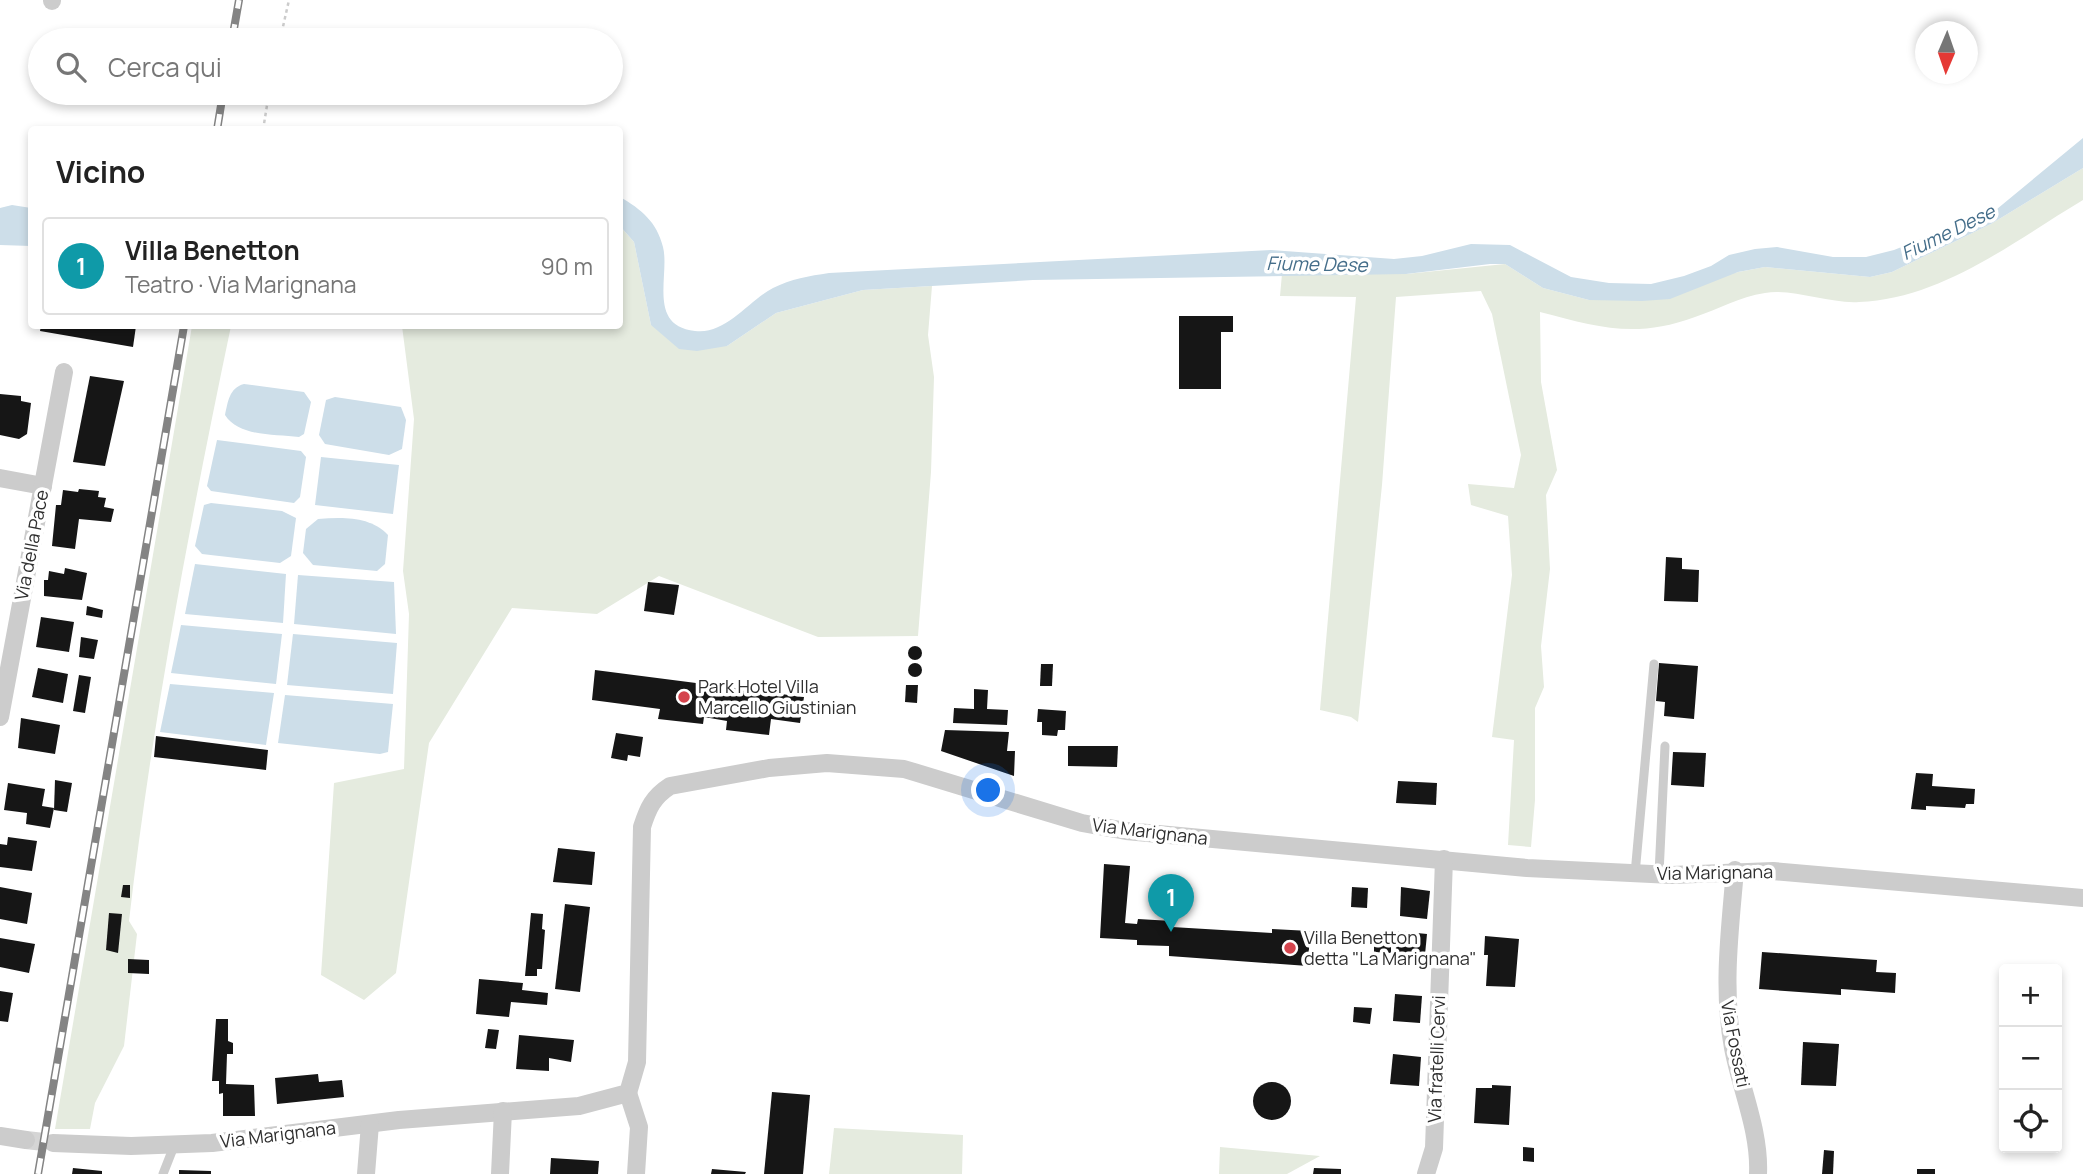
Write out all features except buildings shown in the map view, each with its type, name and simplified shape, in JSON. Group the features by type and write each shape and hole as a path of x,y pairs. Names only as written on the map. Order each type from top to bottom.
{"street":[{"name":"Via della Pace","path":"0,717 64,372"},
{"path":"0,478 43,486"},
{"name":"Via Marignana","path":"53,1143 174,1146 503,1111 579,1107 628,1093 638,1062 642,827 656,795 670,786 769,768 828,764 904,769 1082,823 1126,831 1444,859 1527,869 1635,874 1735,870 1812,874 1883,883 2083,898"},
{"name":"Via fratelli Cervi","path":"1426,1174 1434,1148 1444,859"},
{"name":"Via Fossati","path":"1735,870 1726,995 1733,1050 1759,1152 1758,1174"},
{"path":"628,1093 639,1127 636,1174"},
{"path":"500,1174 503,1111"},
{"path":"366,1174 370,1124"},
{"path":"0,1136 26,1140"}],"lane":[{"path":"1635,874 1654,664"},
{"path":"1659,874 1665,746"},
{"path":"163,1174 174,1146"}],"path":[{"path":"283,28 289,0"},
{"path":"264,126 267,105"}],"shaded area":[{"path":"2083,168 2083,200 1976,265 1919,291 1859,302 1765,293 1654,328 1599,326 1540,312 1541,382 1557,470 1546,495 1550,569 1541,646 1544,687 1535,708 1535,800 1531,847 1508,845 1514,740 1492,737 1512,575 1508,516 1471,505 1468,484 1514,488 1521,455 1492,314 1481,291 1396,297 1382,485 1358,722 1351,717 1320,710 1356,297 1280,296 1282,274 1406,274 1505,264 1543,288 1589,300 1765,267 1870,277 1892,272 1991,224"},
{"path":"623,229 634,242 651,325 727,346 776,313 863,290 932,286 928,335 934,377 931,472 918,636 818,637 659,576 597,614 512,608 429,743 396,973 364,1000 321,975 334,783 404,769 409,614 403,571 414,419 402,329 623,329"},
{"path":"191,329 230,329 187,548 149,771 129,921 137,934 124,1046 95,1103 90,1129 55,1129"},
{"path":"834,1128 963,1135 962,1174 829,1174"},
{"path":"1220,1147 1320,1156 1287,1174 1219,1174"}],"water":[{"name":"Fiume Dese","path":"2083,138 2083,168 1991,224 1892,272 1870,277 1765,267 1738,272 1670,299 1642,301 1589,300 1543,288 1505,264 1406,274 1033,280 863,290 776,313 727,346 697,351 679,349 651,325 634,242 623,229 623,199 635,206 657,230 663,247 664,298 671,320 680,327 706,331 727,323 773,288 800,278 829,273 1271,250 1394,259 1422,256 1471,244 1510,245 1571,277 1609,283 1651,284 1684,276 1711,266 1729,255 1755,249 1777,247 1833,257 1866,257 1894,250 1997,209"},
{"path":"12,205 28,208 28,246 0,245 0,208"},
{"path":"244,384 304,392 311,402 304,434 299,437 258,433 231,422 225,415 228,401 232,392"},
{"path":"335,397 401,407 406,420 402,449 389,455 325,444 319,435 326,400"},
{"path":"217,440 301,451 306,457 300,497 294,503 211,491 207,486"},
{"path":"321,457 399,465 393,514 315,505"},
{"path":"211,503 282,511 296,518 291,556 280,563 202,554 195,546 204,505"},
{"path":"318,519 356,519 381,529 388,535 385,564 377,571 313,565 303,553 306,529"},
{"path":"195,564 286,574 283,623 185,614"},
{"path":"298,575 394,582 396,634 294,624"},
{"path":"181,625 282,634 276,684 171,673"},
{"path":"293,634 397,643 393,694 287,685"},
{"path":"170,684 274,693 266,745 160,732"},
{"path":"285,695 393,704 388,752 380,754 278,743"}],"tunnel":[{"path":"26,1140 53,1143"}],"railway":[{"path":"234,28 239,0"},
{"path":"218,126 221,105"},
{"path":"38,1174 183,329"}],"place":[{"name":"Park Hotel Villa Marcello Giustinian","path":"684,697"},
{"name":"Villa Benetton","path":"1171,932"},
{"name":"Villa Benetton detta \"La Marignana\"","path":"1290,948"}]}
